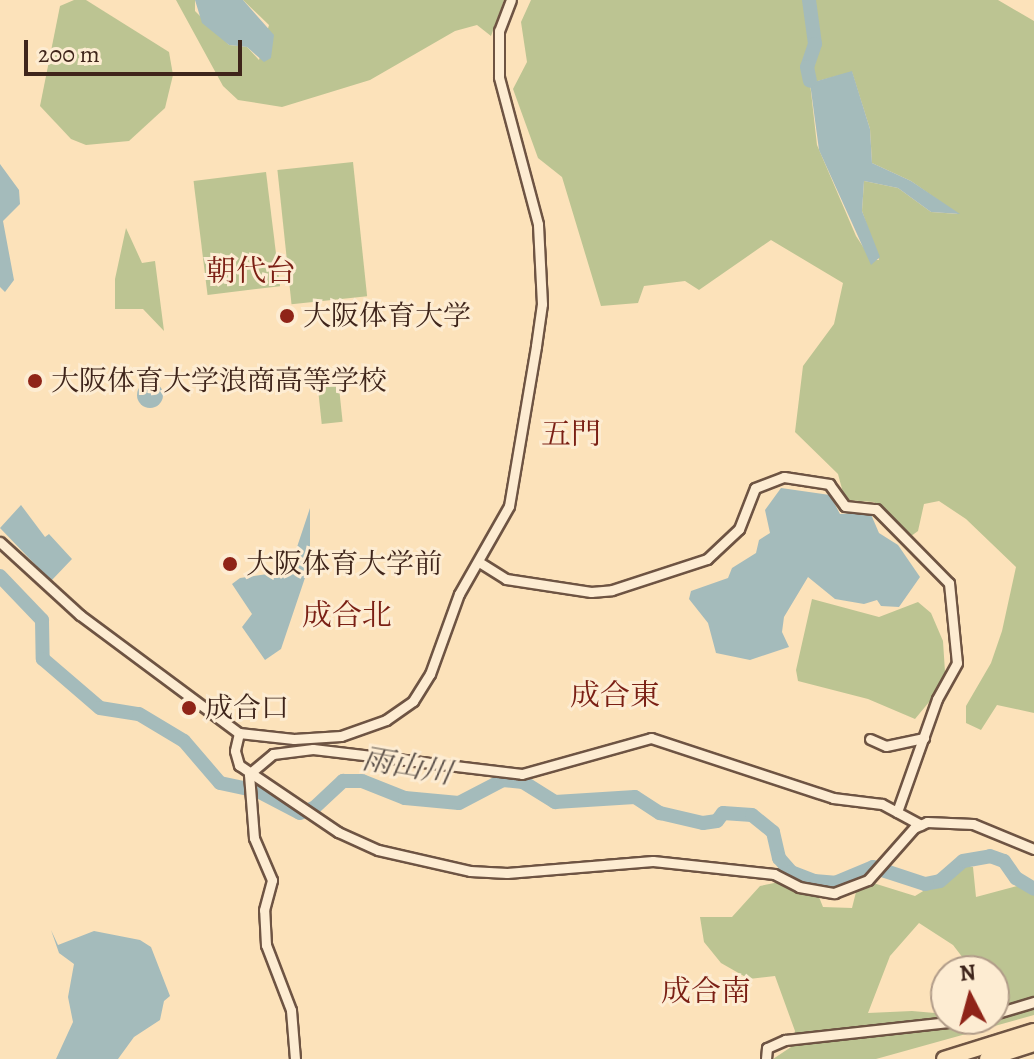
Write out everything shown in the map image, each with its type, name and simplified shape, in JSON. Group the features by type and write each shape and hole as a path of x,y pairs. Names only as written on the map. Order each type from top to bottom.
{"highway":[{"path":"944,1059 1034,1031"},
{"path":"987,1059 1034,1044"}],"street":[{"path":"0,542 80,615 239,733 294,739 341,736 402,711 423,688 459,594 479,562 511,497 542,304 536,212 499,77 499,31 511,0"},
{"path":"479,562 506,579 591,592 621,588 707,559 739,529 755,488 784,477 829,484 845,506 876,509 949,583 957,663 937,699 897,812"},
{"path":"239,733 236,759 249,774 359,843 488,873 653,861 774,874 799,887 834,893 868,880 921,825"},
{"path":"249,774 273,754 298,749 532,773 651,738 833,798 882,804 921,825 973,824 1034,849"},
{"path":"870,739 886,746 924,738"},
{"path":"249,774 254,838 272,880 264,910 266,945 291,1010 295,1059"},
{"path":"1010,1009 1034,1002"},
{"path":"766,1059 767,1048 785,1040 930,1024"}],"green space":[{"path":"74,0 86,0 169,52 173,75 165,108 129,141 86,145 71,139 40,106 60,6"},
{"path":"176,0 195,0 195,11 229,45 247,47 259,60 269,25 243,0 504,0 491,36 477,25 455,31 370,80 282,107 238,100 223,86"},
{"path":"531,0 998,0 1034,21 1034,713 997,705 981,730 966,723 966,706 991,663 1002,631 1016,567 966,519 939,501 924,504 918,531 907,539 874,502 845,500 838,474 795,432 803,366 834,324 843,283 771,240 699,290 685,281 644,286 638,303 601,306 562,177 538,158 513,89 527,62 521,22","holes":["852,72 870,129 872,163 911,181 958,214 931,212 898,188 864,181 862,211 879,260 871,259 856,236 817,145 810,83"]},
{"path":"353,162 367,296 292,304 277,170"},
{"path":"266,172 280,286 208,295 194,181"},
{"path":"126,228 142,263 155,261 164,331 143,309 115,309 115,279"},
{"path":"338,378 343,422 322,424 317,380"},
{"path":"812,599 879,617 918,602 931,613 943,641 945,672 939,690 915,719 868,699 798,681 796,670"},
{"path":"963,867 973,867 976,897 1021,885 1034,893 1034,1015 1010,1022 1010,955 961,955 953,945 919,923 890,956 868,1013 930,1013 930,1035 962,1035 876,1059 773,1059 791,1047 795,1031 775,976 749,979 721,963 704,942 700,917 732,917 760,886 779,882 817,892 823,907 852,908 857,888 870,882 915,896"}],"water":[{"path":"195,0 243,0 274,35 271,58 264,62 247,47 229,45 202,23"},
{"path":"852,71 870,129 872,163 911,181 960,214 931,212 898,188 864,181 862,211 880,257 871,265 819,150 810,83"},
{"path":"0,164 19,190 20,204 3,221 14,280 5,292 0,287"},
{"path":"150,382 159,386 163,395 159,404 150,408 141,404 137,395 141,386"},
{"path":"781,488 830,495 840,514 870,512 879,533 898,545 920,577 899,607 881,606 877,600 864,604 835,599 808,577 784,617 782,632 789,647 750,660 716,653 708,623 689,599 691,591 728,578 732,568 756,553 759,540 770,533 765,510"},
{"path":"21,505 45,537 49,534 72,559 51,581 0,528"},
{"path":"310,508 310,563 281,649 265,660 242,627 252,614 232,584 240,578 274,573 293,559"},
{"path":"51,930 58,945 94,931 140,940 151,947 170,996 164,1001 160,1020 134,1037 118,1059 56,1059 73,1022 68,997 74,964 59,953"}],"waterway":[{"path":"809,0 815,44 807,67 810,81"},
{"name":"雨山川","path":"0,576 42,620 43,659 100,708 139,714 184,741 220,783 258,791 300,813 314,808 343,781 362,781 405,798 459,803 503,780 523,782 555,802 635,797 660,813 703,823 717,821 723,813 752,815 773,832 779,858 791,872 814,881 835,883 873,867 925,884 940,881 963,861 990,856 1004,861 1016,878 1034,889"}],"place":[{"name":"大阪体育大学","path":"287,316"},
{"name":"大阪体育大学浪商高等学校","path":"35,381"},
{"name":"大阪体育大学前","path":"230,564"},
{"name":"成合口","path":"189,708"}],"district":[{"name":"朝代台","path":"251,271"},
{"name":"五門","path":"571,434"},
{"name":"成合北","path":"347,615"},
{"name":"成合東","path":"615,695"},
{"name":"成合南","path":"706,991"}]}
